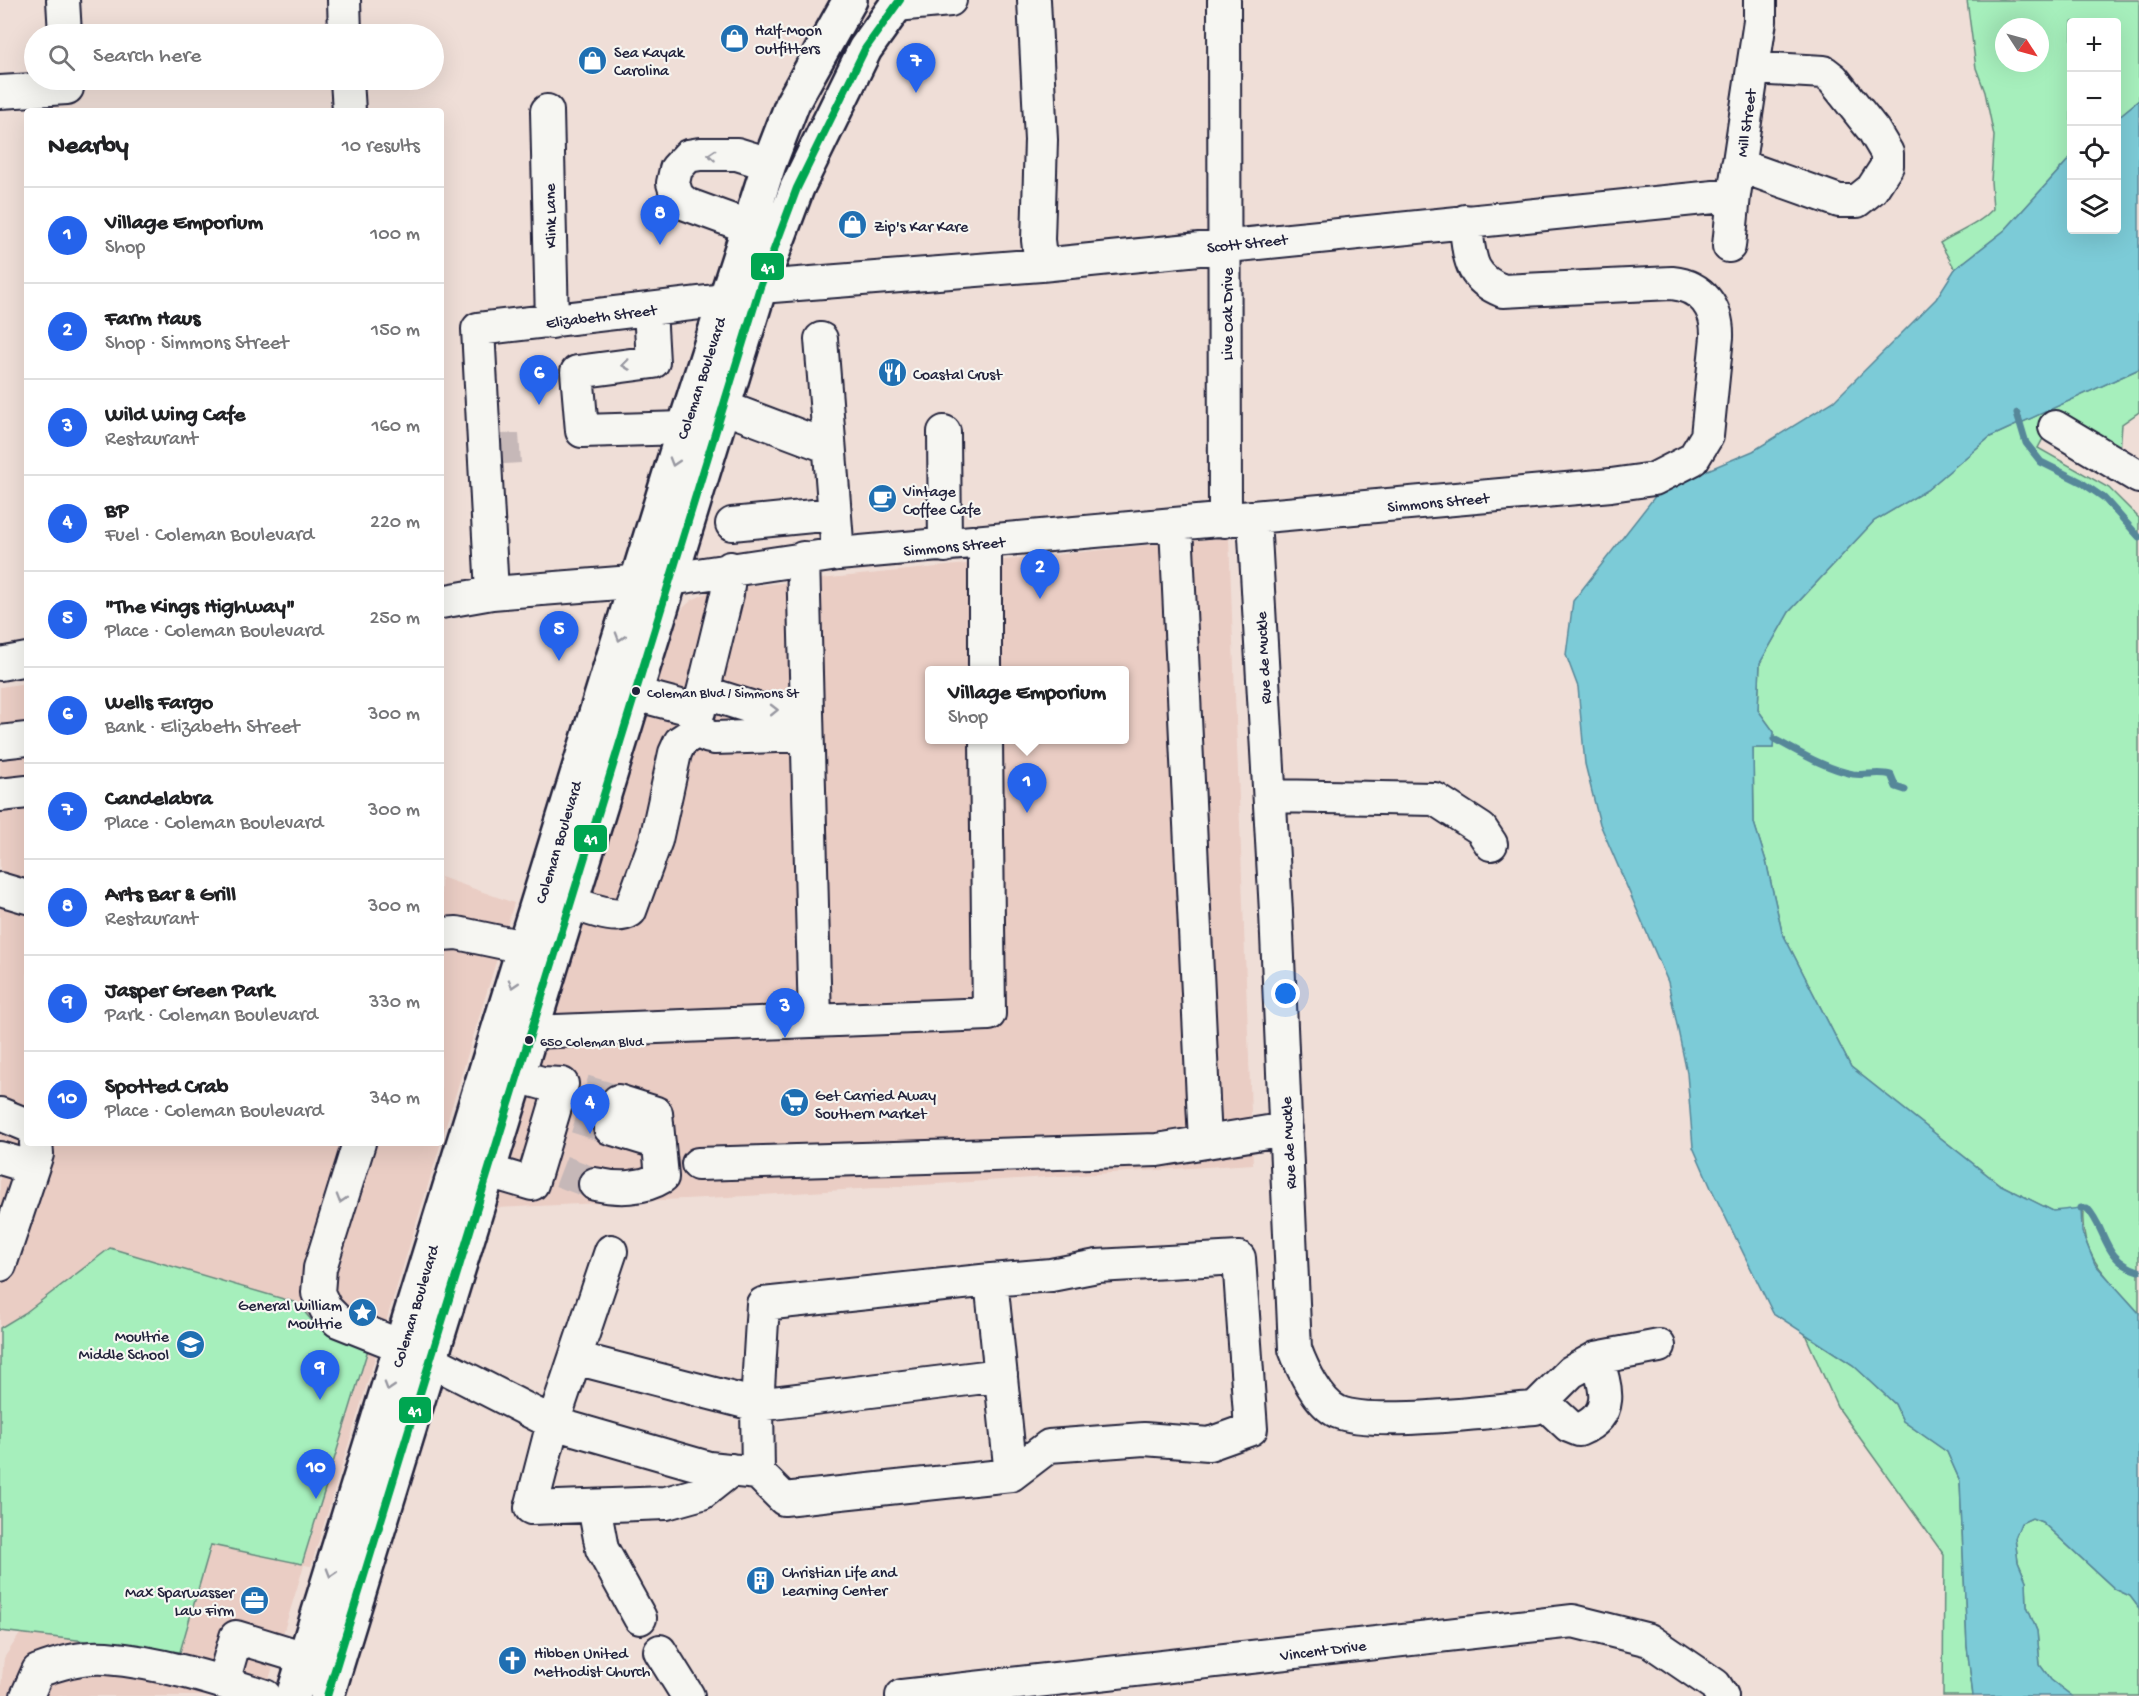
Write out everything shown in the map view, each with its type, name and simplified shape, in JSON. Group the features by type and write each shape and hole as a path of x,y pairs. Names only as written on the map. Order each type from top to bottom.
{"main road":[{"name":"Coleman Boulevard","path":"327,1696 416,1353 468,1130 524,947 684,428 769,164 793,102 848,3"},
{"path":"797,188 785,182 783,175 850,33 848,3"},
{"name":"Coleman Boulevard","path":"293,1696 416,1353 488,1171 760,286 797,188 865,49 898,3"}],"street":[{"path":"63,0 64,24"},
{"path":"344,0 345,24"},
{"path":"898,3 950,0"},
{"path":"1034,0 1041,140 1038,240 1041,265"},
{"name":"Live Oak Drive","path":"1224,0 1227,244 1240,519"},
{"name":"Mill Street","path":"1729,246 1736,180 1760,21 1760,0"},
{"path":"1736,180 1839,201 1857,201 1872,189 1887,166 1887,153 1874,131 1833,79 1824,72 1753,68"},
{"path":"348,90 349,108"},
{"path":"0,92 68,93"},
{"name":"Klink Lane","path":"547,111 552,322"},
{"path":"749,227 686,204 677,196 673,183 676,169 688,156 700,154 737,154 769,164"},
{"name":"Scott Street","path":"760,286 1041,265 1465,221 1736,180"},
{"path":"1465,221 1471,266 1489,285 1503,291 1672,283 1686,284 1706,299 1718,321 1706,470"},
{"name":"Elizabeth Street","path":"480,375 478,329 725,300"},
{"path":"650,310 653,362 577,372 582,431 684,428"},
{"path":"821,339 833,514 838,554"},
{"path":"480,375 501,400 504,449 505,473 487,496"},
{"path":"480,375 492,593"},
{"path":"723,407 829,447"},
{"path":"2055,427 2139,477"},
{"path":"944,432 945,546"},
{"name":"Simmons Street","path":"444,601 492,593 670,579 730,568 838,554 1611,486 1654,479 1671,472 1694,459 1707,436"},
{"path":"732,524 833,514"},
{"name":"Rue de Muckle","path":"1240,519 1270,796 1294,1349 1309,1383 1337,1412 1381,1419 1534,1408 1571,1372 1596,1358 1659,1346"},
{"path":"1176,526 1205,1142"},
{"path":"985,542 985,666"},
{"path":"803,558 815,1021"},
{"path":"571,903 613,914 623,915 630,911 656,840 675,753 700,711 730,568"},
{"path":"0,664 24,660"},
{"path":"635,694 700,711 760,710 806,722"},
{"path":"700,711 705,736 714,738 806,722"},
{"path":"0,742 24,739"},
{"path":"531,1032 989,1014 986,744"},
{"path":"0,795 24,792"},
{"path":"1270,796 1435,799 1481,829 1491,844"},
{"path":"0,889 24,896"},
{"path":"444,934 457,933 524,947"},
{"path":"488,1171 532,1184 551,1161 569,1100 542,1083 517,1076"},
{"path":"597,1176 623,1187 649,1185 662,1177 656,1113 614,1115"},
{"path":"0,1114 24,1124"},
{"path":"698,1164 1157,1150 1286,1129"},
{"path":"0,1265 37,1154 36,1146"},
{"path":"357,1146 320,1268 318,1293 326,1309 338,1321 416,1353 554,1423 709,1468 744,1472 784,1499 1011,1475 1049,1446 1144,1439 1209,1444 1251,1429 1239,1258 1097,1266 1051,1275 763,1304 757,1405 744,1472"},
{"path":"0,1158 17,1163 30,1174"},
{"path":"611,1251 554,1423 531,1508 666,1503 702,1493 744,1472"},
{"path":"991,1280 1011,1475"},
{"path":"575,1358 757,1405 1001,1375"},
{"path":"1542,1401 1569,1426 1579,1430 1594,1424 1605,1407 1605,1383 1596,1358"},
{"path":"594,1506 602,1549 640,1618"},
{"name":"Vincent Drive","path":"903,1696 1151,1683 1573,1621 1649,1640 1715,1685 1722,1696"},
{"path":"223,1682 236,1637 305,1658"},
{"path":"660,1651 688,1696"},
{"path":"27,1696 38,1671 63,1662 105,1658 223,1682 257,1695"}],"shaded area":[{"path":"1229,537 1253,1164 747,1196 496,1208 675,624 683,608 692,600 713,590"},
{"name":"Moultrie Middle School","path":"24,683 24,1146 440,1146 311,1566 304,1565 264,1696 0,1696 4,1658 20,1634 0,1631 0,687"},
{"path":"444,878 514,903 444,1132"}],"green space":[{"path":"1967,0 2139,0 2139,100 2121,115 2121,18 2067,18 2067,161 2005,230 1955,269 1940,243 1974,224 1993,209 1991,181 1994,136 1985,92 1976,68"},
{"path":"2139,369 2139,412 2122,424 2120,452 2055,416 2038,448 2109,488 2139,518 2139,1313 2108,1279 2092,1256 2083,1228 2083,1212 2053,1211 1999,1184 1851,1067 1782,932 1766,861 1754,823 1753,748 1773,748 1774,732 1758,710 1760,663 1789,612 1874,521 1927,490 1990,437"},
{"path":"110,1248 297,1303 313,1322 316,1314 369,1346 302,1564 211,1545 180,1652 0,1631 0,1328 25,1313"},
{"path":"1805,1334 1853,1365 1895,1404 1903,1421 1947,1452 1960,1481 1967,1646 1973,1696 1943,1696 1944,1555 1837,1406"},
{"path":"2032,1518 2042,1522 2115,1589 2130,1596 2139,1608 2139,1696 2072,1696 2051,1680 2040,1665 2037,1631 2027,1607 2026,1581 2018,1562 2015,1538 2021,1523"}],"water":[{"path":"2139,100 2139,369 1990,437 1927,490 1874,521 1789,612 1760,663 1758,710 1774,732 1773,748 1753,748 1754,823 1766,861 1782,932 1851,1067 1999,1184 2053,1211 2081,1208 2082,1232 2095,1264 2139,1313 2139,1608 2130,1596 2115,1589 2042,1522 2032,1518 2021,1523 2015,1538 2018,1562 2026,1581 2027,1607 2037,1631 2040,1665 2051,1680 2072,1696 1973,1696 1967,1646 1960,1481 1947,1452 1903,1421 1895,1404 1853,1365 1773,1313 1711,1188 1693,1147 1687,1073 1668,982 1600,824 1585,764 1578,687 1566,655 1573,601 1660,490 1753,451 1834,401 1936,299 1955,269 2005,230 2067,161 2067,234 2121,234 2121,115"}],"waterway":[{"path":"2017,413 2026,443 2041,462 2081,482 2104,498 2139,537"},
{"path":"1774,739 1813,760 1843,772 1891,775 1896,787 1905,790"},
{"path":"2081,1208 2087,1208 2093,1216 2118,1259 2139,1271"}],"tunnel":[{"path":"503,434 505,464"},
{"path":"584,1091 618,1101"},
{"path":"576,1117 610,1128"},
{"path":"561,1171 595,1184"}],"transit line":[{"name":"41","path":"327,1696 760,287 797,188 865,49 900,0"}],"place":[{"name":"Half-Moon Outfitters","path":"734,38"},
{"name":"Sea Kayak Carolina","path":"593,60"},
{"name":"Candelabra","path":"916,93"},
{"name":"Zip's Kar Kare","path":"853,225"},
{"name":"Arts Bar & Grill","path":"660,245"},
{"name":"Coastal Crust","path":"892,373"},
{"name":"Wells Fargo","path":"539,405"},
{"name":"Vintage Coffee Cafe","path":"882,499"},
{"name":"Farm Haus","path":"1040,599"},
{"name":"\"The Kings Highway\"","path":"559,661"},
{"name":"Coleman Blvd / Simmons St","path":"636,691"},
{"name":"Village Emporium","path":"1027,813"},
{"name":"Wild Wing Cafe","path":"785,1038"},
{"name":"650 Coleman Blvd","path":"529,1040"},
{"name":"Get Carried Away Southern Market","path":"794,1103"},
{"name":"BP","path":"590,1134"},
{"name":"General William Moultrie","path":"363,1313"},
{"name":"Moultrie Middle School","path":"190,1344"},
{"name":"Jasper Green Park","path":"320,1400"},
{"name":"Spotted Crab","path":"316,1499"},
{"name":"Christian Life and Learning Center","path":"761,1580"},
{"name":"Max Sparwasser Law Firm","path":"255,1600"},
{"name":"Hibben United Methodist Church","path":"513,1661"}]}
